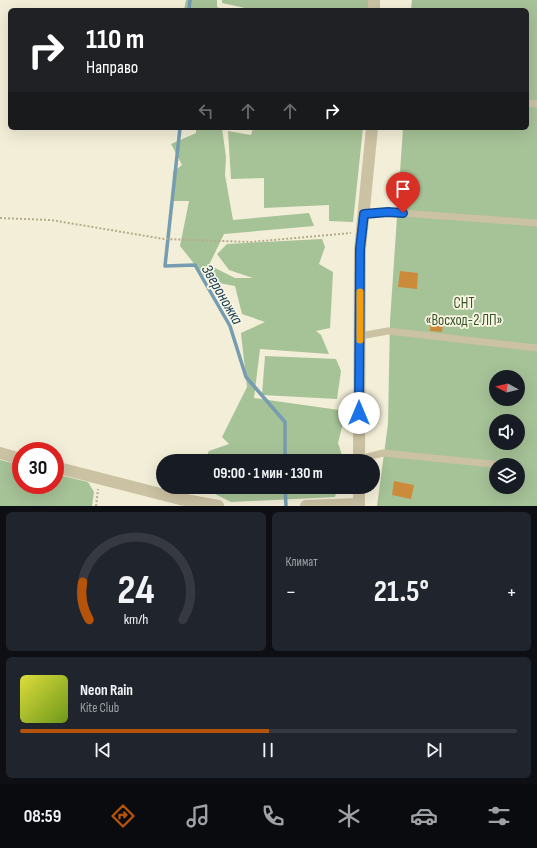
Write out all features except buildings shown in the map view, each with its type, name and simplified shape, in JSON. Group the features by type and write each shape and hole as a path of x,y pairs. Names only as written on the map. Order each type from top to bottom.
{"street":[{"path":"359,454 360,249 372,130"},
{"path":"0,453 12,457"},
{"path":"64,469 99,478 180,503 218,506"},
{"path":"306,506 359,505 359,494"}],"lane":[{"path":"364,214 388,212 537,223"},
{"path":"360,336 388,331 537,348"},
{"path":"380,454 383,453 489,464"}],"path":[{"path":"0,218 51,220 164,239 251,242 362,232"},
{"path":"96,506 99,478"}],"green space":[{"path":"186,0 217,0 217,7 220,8 184,8"},
{"path":"222,0 370,0 370,8 245,8 222,3"},
{"name":"СНТ «Восход-2 ЛП»","path":"412,0 537,0 537,506 377,506 379,494 380,494 388,424 390,321 403,130 529,130 529,8 411,8"},
{"path":"196,130 222,130 226,157 225,175 233,220 309,213 314,226 224,234 209,265 235,278 253,278 229,270 217,254 227,244 322,239 325,247 319,264 333,272 330,328 316,331 321,335 329,354 260,349 254,398 346,411 338,443 342,454 208,454 209,451 229,444 222,437 247,387 241,333 265,322 242,314 235,286 208,281 180,246 189,201 172,201 173,172 182,165 171,144 196,133"},
{"path":"252,130 363,130 353,222 329,221 329,205 264,208 264,178 231,179 228,131 251,135"},
{"path":"265,356 336,359 341,371 337,399 262,395"},
{"path":"0,460 12,463 12,494 64,494 64,476 88,482 94,492 92,506 0,506"},
{"path":"215,494 336,494 335,497 231,502"}],"waterway":[{"name":"Звероножка","path":"189,8 190,0"},
{"name":"Звероножка","path":"180,130 165,266 195,265 230,326 246,377 285,422 285,454"},
{"name":"Звероножка","path":"285,494 286,506"}],"slow traffic":[{"path":"360,292 360,340"}],"route":[{"path":"359,413 360,249 364,214 388,212 403,213"}]}
